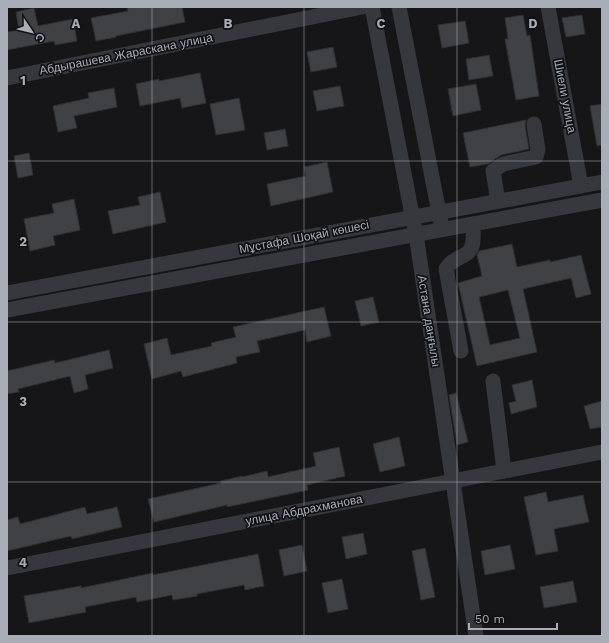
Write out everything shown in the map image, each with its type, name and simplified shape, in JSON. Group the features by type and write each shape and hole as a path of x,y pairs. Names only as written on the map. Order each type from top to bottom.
{"street":[{"name":"Абдырашева Жараскана улица","path":"7,78 362,7"},
{"name":"Астана даңғылы","path":"372,7 416,234 476,636"},
{"path":"399,7 442,229"},
{"name":"Шиели улица","path":"548,7 581,186"},
{"path":"498,201 493,171 503,164 536,157 538,150 534,124"},
{"name":"Мұстафа Шоқай көшесі","path":"7,293 602,182"},
{"name":"Мұстафа Шоқай көшесі","path":"7,310 602,200"},
{"path":"461,351 446,269 450,262 468,254 472,246 473,224"},
{"path":"493,381 504,471"},
{"name":"улица Абдрахманова","path":"7,568 602,452"}],"building":[{"path":"127,7 182,7 185,22 96,41 91,18 128,11"},
{"path":"34,8 38,26 73,19 77,41 55,45 54,41 7,50 7,32 19,30 16,12"},
{"path":"523,15 527,36 530,35 539,96 516,100 505,39 508,39 505,18"},
{"path":"582,15 585,34 566,37 562,18"},
{"path":"465,21 469,43 442,48 438,25"},
{"path":"333,47 337,67 311,72 307,52"},
{"path":"489,55 493,76 469,80 466,59"},
{"path":"200,73 206,103 182,108 180,98 140,106 136,84"},
{"path":"476,84 481,110 453,116 448,89"},
{"path":"340,86 344,106 317,111 313,91"},
{"path":"114,88 117,107 74,116 77,128 58,132 53,106 89,98 88,93"},
{"path":"239,98 245,130 216,135 210,104"},
{"path":"602,104 602,145 597,146 590,106"},
{"path":"526,120 525,125 529,149 501,155 488,164 470,167 463,133"},
{"path":"285,129 288,146 267,150 264,133"},
{"path":"29,153 33,175 18,178 14,156"},
{"path":"327,162 333,192 271,206 267,184 306,176 304,167"},
{"path":"160,192 166,222 113,234 108,211 140,205 138,197"},
{"path":"74,199 80,230 53,236 55,245 30,251 24,219 54,213 52,204"},
{"path":"512,244 517,267 581,255 591,294 576,298 571,278 523,289 537,352 477,366 458,283 482,276 477,255 479,251","holes":["508,290 520,338 490,345 479,297"]},
{"path":"373,297 379,322 361,326 355,301"},
{"path":"324,307 331,336 307,342 305,330 257,341 260,352 236,357 237,363 183,377 181,371 152,379 144,344 167,338 171,355 212,346 211,343 236,337 233,327"},
{"path":"109,350 113,368 85,375 88,389 74,393 70,376 18,389 19,392 7,394 7,371 54,360 55,363"},
{"path":"532,380 537,407 511,414 509,403 516,401 512,385"},
{"path":"456,393 468,442 457,445 449,395"},
{"path":"602,401 602,427 590,429 584,406"},
{"path":"399,437 405,466 380,472 373,444"},
{"path":"339,447 345,476 307,485 308,490 227,507 227,505 154,522 148,499 267,471 268,477 316,466 313,453"},
{"path":"546,492 548,502 583,495 589,522 554,529 558,551 536,555 524,497"},
{"path":"85,507 87,514 117,507 122,527 72,539 71,536 7,551 7,520 18,517 20,524"},
{"path":"363,533 367,554 346,559 342,537"},
{"path":"302,545 307,571 284,576 279,550"},
{"path":"510,545 515,569 485,575 481,551"},
{"path":"425,548 435,597 421,600 412,551"},
{"path":"258,554 264,586 245,590 244,585 173,600 172,595 137,602 136,597 85,607 86,612 29,623 24,596 81,586 81,588"},
{"path":"342,579 348,609 328,613 322,583"},
{"path":"573,581 577,602 544,608 540,587"}]}
